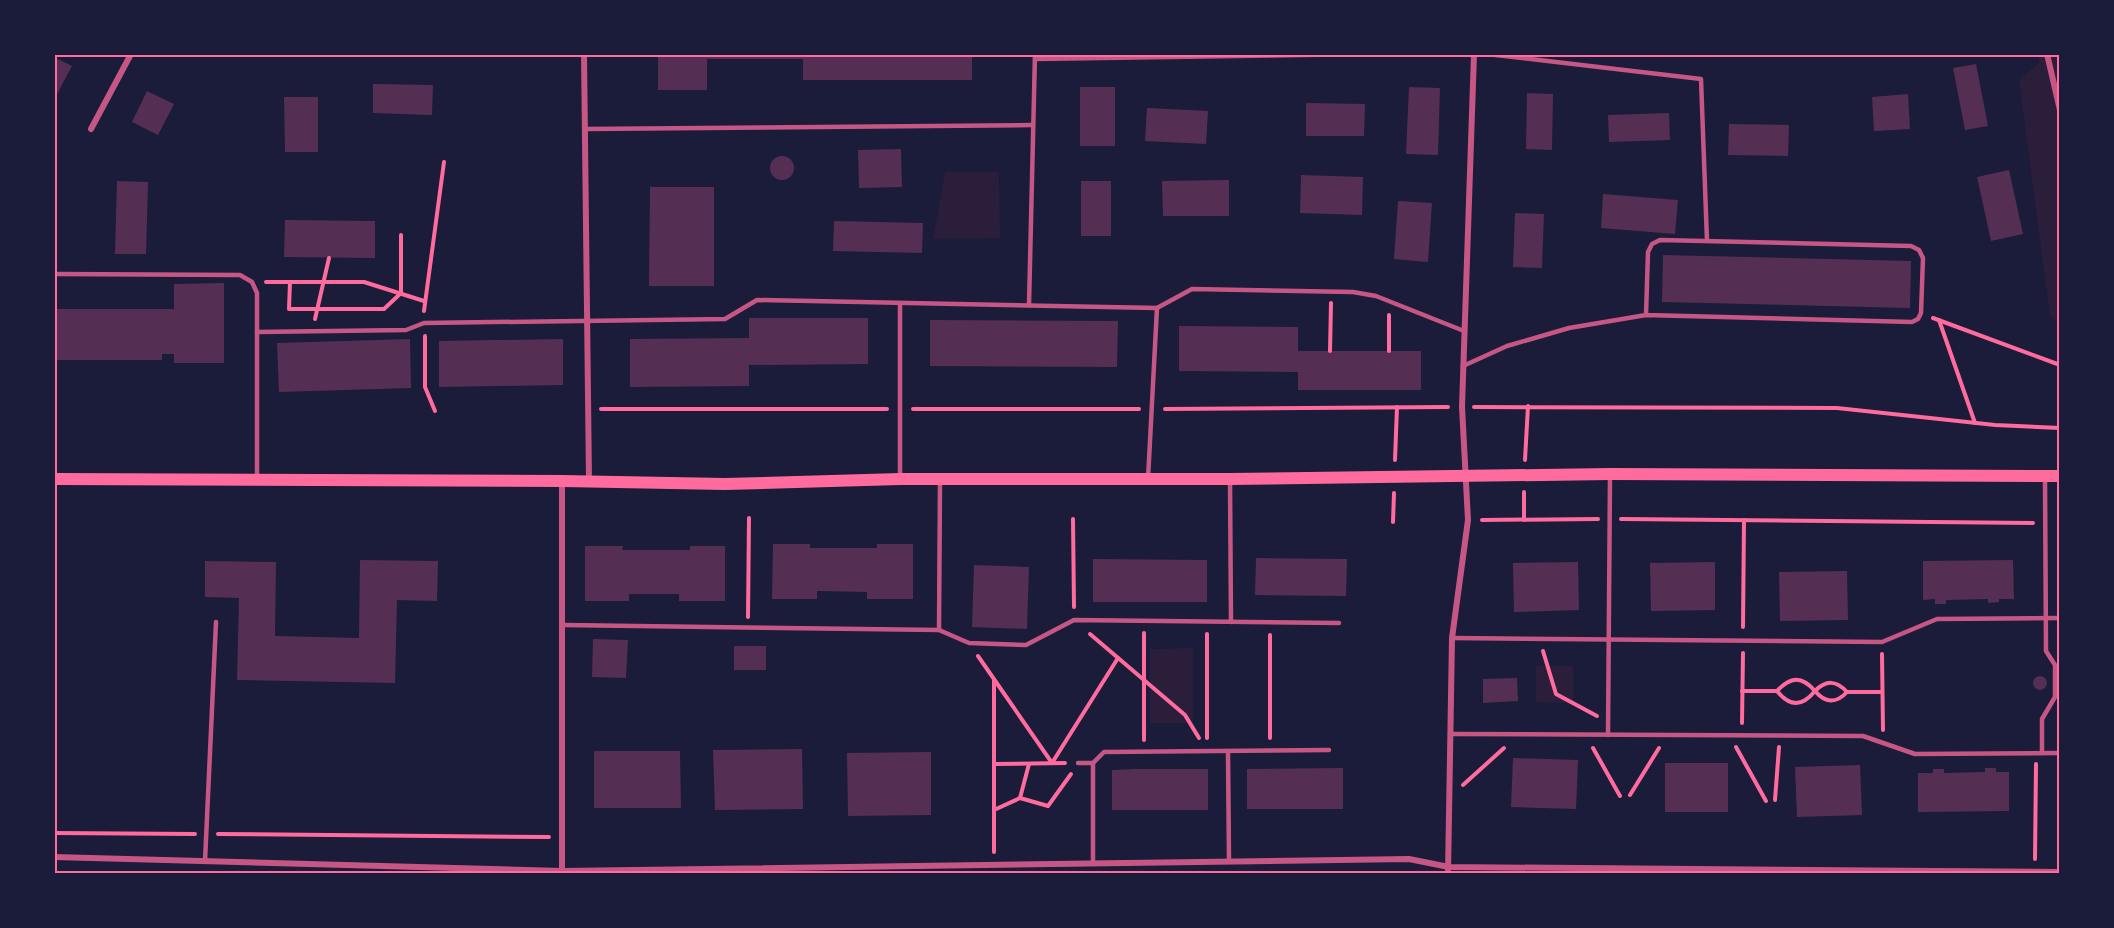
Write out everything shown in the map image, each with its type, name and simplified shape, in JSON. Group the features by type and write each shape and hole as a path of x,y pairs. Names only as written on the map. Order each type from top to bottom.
{"main road":[{"path":"54,479 589,481 725,484 900,479 1230,479 1610,474 2060,476"}],"street":[{"path":"92,129 131,54"},
{"path":"584,54 589,481"},
{"path":"1448,871 1452,638 1468,520 1462,407 1474,54"},
{"path":"2047,54 2060,110"},
{"path":"562,481 562,873"},
{"path":"54,857 562,873 1409,859 1448,871 2060,872"}],"lane":[{"path":"1029,305 1035,56 1363,54"},
{"path":"1488,54 1701,79 1707,241"},
{"path":"585,129 1033,125"},
{"path":"1463,366 1507,345 1569,328 1646,315 1912,321 1918,319 1921,313 1923,258 1919,250 1911,246 1660,240 1652,244 1648,252 1646,315"},
{"path":"54,274 240,275 252,282 257,293 256,480"},
{"path":"257,332 406,330 424,323 725,319 757,300 1157,308 1192,290 1353,292 1376,296 1464,331"},
{"path":"900,303 900,479"},
{"path":"1148,479 1157,308"},
{"path":"1608,735 1610,474"},
{"path":"2042,753 2042,719 2055,697 2055,665 2046,651 2045,476"},
{"path":"939,630 940,479"},
{"path":"1230,479 1231,622"},
{"path":"1452,638 1882,642 1937,619 2060,618"},
{"path":"563,625 939,630 969,643 1026,645 1074,620 1339,623"},
{"path":"205,861 216,622"},
{"path":"1450,734 1863,736 1915,754 2060,753"},
{"path":"1078,763 1093,763 1104,752 1329,750"},
{"path":"1228,751 1229,861"},
{"path":"1093,763 1093,863"}],"path":[{"path":"435,411 425,387 424,301 444,162"},
{"path":"290,282 289,309 384,309 400,293 401,235"},
{"path":"312,331 329,258"},
{"path":"252,282 364,282 424,301"},
{"path":"1330,351 1331,291"},
{"path":"1389,301 1389,351"},
{"path":"1921,313 2060,365"},
{"path":"1939,320 1975,423"},
{"path":"601,409 1528,406 1837,408 1975,423 2060,428"},
{"path":"1525,463 1528,406"},
{"path":"1394,464 1397,407"},
{"path":"1524,488 1524,520"},
{"path":"1393,522 1394,491"},
{"path":"748,628 749,518"},
{"path":"1073,519 1074,620 1185,715 1207,751"},
{"path":"1482,520 2045,523"},
{"path":"1742,735 1744,520"},
{"path":"1144,621 1144,752"},
{"path":"1207,621 1207,751"},
{"path":"1270,622 1270,751"},
{"path":"1539,638 1556,694 1608,722"},
{"path":"1882,642 1883,743"},
{"path":"969,643 1052,763"},
{"path":"1052,763 1118,658"},
{"path":"994,679 994,865"},
{"path":"1742,691 1777,691 1785,682 1796,679 1808,682 1821,699 1831,702 1840,699 1846,692 1882,692"},
{"path":"1777,691 1785,700 1796,704 1808,700 1822,684 1831,682 1840,684 1846,692"},
{"path":"1462,786 1518,734"},
{"path":"1586,735 1620,796"},
{"path":"1630,795 1667,735"},
{"path":"1729,735 1766,801"},
{"path":"1775,800 1780,736"},
{"path":"2035,872 2036,753"},
{"path":"994,764 1078,763"},
{"path":"994,810 1020,798 1048,806 1078,763"},
{"path":"1020,798 1029,764"},
{"path":"54,833 562,837"}],"shaded area":[{"path":"2039,54 2060,54 2060,324 2050,316 2019,80 2039,63"},
{"path":"945,172 999,172 1000,238 933,239"},
{"path":"1193,648 1193,723 1150,723 1150,649"},
{"path":"1536,666 1573,666 1573,703 1536,702"}],"building":[{"path":"658,54 972,54 972,80 803,80 803,59 707,59 707,90 658,90"},
{"path":"54,57 72,66 54,100"},
{"path":"1976,64 1988,126 1965,130 1953,68"},
{"path":"373,84 433,85 432,115 373,113"},
{"path":"1080,87 1115,87 1115,146 1080,146"},
{"path":"1409,87 1440,88 1438,155 1406,154"},
{"path":"147,91 174,104 158,135 132,122"},
{"path":"1527,93 1553,94 1552,150 1526,149"},
{"path":"1908,94 1910,129 1874,131 1872,97"},
{"path":"284,97 318,97 318,152 285,152"},
{"path":"1306,103 1365,104 1364,136 1306,136"},
{"path":"1147,108 1208,111 1206,144 1145,141"},
{"path":"1669,113 1670,140 1609,142 1608,115"},
{"path":"1729,124 1789,125 1788,156 1728,155"},
{"path":"901,149 902,187 859,188 858,150"},
{"path":"777,156 787,156 794,163 794,173 787,180 777,180 770,173 770,163"},
{"path":"2009,170 2023,234 1991,241 1977,177"},
{"path":"1301,175 1363,177 1362,215 1300,213"},
{"path":"1229,180 1229,216 1163,216 1162,181"},
{"path":"117,181 148,182 146,254 115,254"},
{"path":"1081,181 1111,181 1111,236 1081,236"},
{"path":"650,187 714,187 714,286 649,286"},
{"path":"1603,194 1678,200 1675,234 1601,228"},
{"path":"1398,201 1432,203 1428,262 1394,259"},
{"path":"1515,213 1544,214 1542,268 1513,267"},
{"path":"285,220 375,221 375,258 284,257"},
{"path":"834,221 923,223 922,253 833,251"},
{"path":"1663,255 1911,261 1910,308 1662,302"},
{"path":"224,283 224,363 174,363 174,354 162,354 162,360 54,360 54,309 174,309 174,284"},
{"path":"749,318 868,318 868,364 749,365 749,386 630,387 630,339 749,338"},
{"path":"930,320 1118,321 1117,367 930,366"},
{"path":"1179,326 1298,327 1298,351 1421,351 1421,390 1298,390 1298,372 1179,371"},
{"path":"410,339 411,388 279,392 277,343"},
{"path":"563,339 563,385 439,387 439,341"},
{"path":"773,544 810,544 810,548 877,548 877,544 913,544 913,599 867,599 867,592 817,591 817,599 772,599"},
{"path":"585,546 623,546 622,550 690,550 690,546 725,546 725,601 679,601 679,594 629,594 629,601 585,601"},
{"path":"1256,558 1347,559 1346,596 1255,595"},
{"path":"1093,559 1207,560 1207,602 1093,602"},
{"path":"360,560 438,561 437,601 397,600 395,683 237,680 239,598 205,597 205,561 276,562 275,636 359,638"},
{"path":"2013,560 2014,599 1999,599 1999,602 1988,603 1988,599 1946,600 1946,604 1935,604 1935,599 1923,600 1923,561"},
{"path":"1578,562 1579,610 1514,612 1513,563"},
{"path":"1715,562 1715,610 1651,611 1650,563"},
{"path":"974,565 1029,567 1027,629 972,627"},
{"path":"1847,571 1848,620 1780,621 1779,572"},
{"path":"593,639 628,640 626,678 592,677"},
{"path":"734,646 766,646 766,670 734,670"},
{"path":"2040,676 2045,678 2047,683 2045,688 2040,690 2035,688 2033,683 2035,678"},
{"path":"1517,678 1518,701 1483,703 1483,679"},
{"path":"802,749 803,809 715,810 713,750"},
{"path":"594,751 680,751 681,808 594,808"},
{"path":"931,752 931,815 848,816 847,753"},
{"path":"1513,758 1578,760 1576,809 1511,807"},
{"path":"1665,763 1728,763 1728,812 1665,812"},
{"path":"1860,765 1862,815 1797,817 1795,767"},
{"path":"1343,768 1343,809 1247,809 1247,769"},
{"path":"1985,768 1996,768 1996,772 2009,772 2009,811 1918,812 1918,773 1933,773 1933,769 1944,769 1944,773 1985,772"},
{"path":"1208,769 1208,810 1112,810 1112,770"}]}
